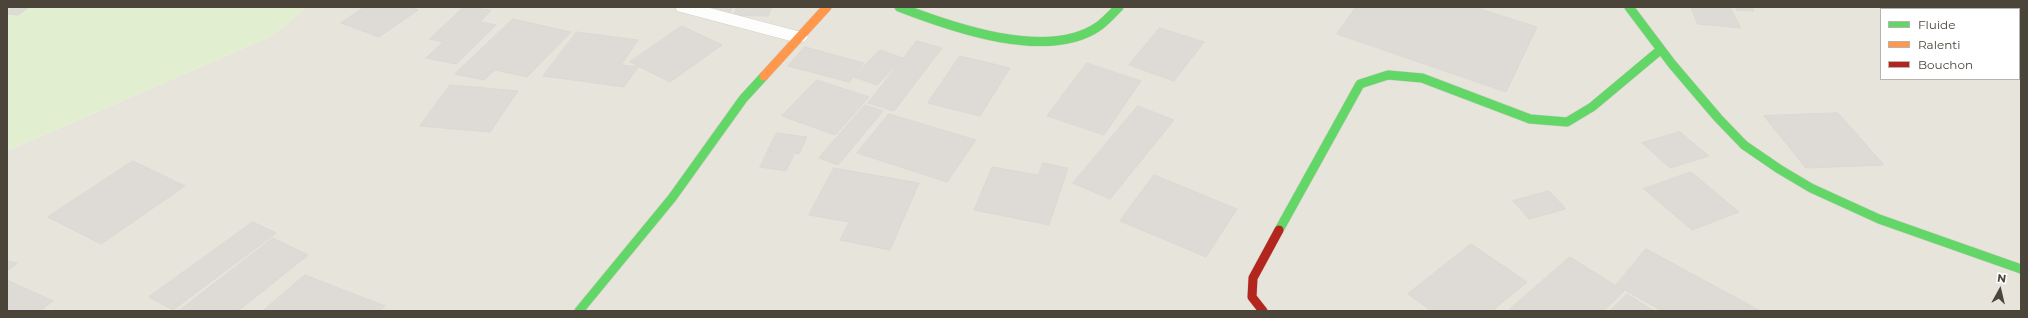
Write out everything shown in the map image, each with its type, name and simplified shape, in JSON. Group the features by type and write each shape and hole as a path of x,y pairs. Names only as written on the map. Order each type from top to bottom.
{"street":[{"path":"684,7 798,37"},
{"path":"579,311 672,198 743,99 827,7"},
{"path":"899,7 928,19 1006,37 1042,42 1071,37 1098,28 1116,13 1119,7"},
{"path":"1629,7 1659,51 1700,99 1747,147 1793,178 1865,212 2021,269"},
{"path":"1263,311 1252,298 1253,278 1360,84 1388,74 1422,78 1530,119 1567,122 1592,107 1659,51"}],"shaded area":[{"path":"306,7 2021,7 2021,311 7,311 7,151 274,35"}],"green space":[{"path":"7,7 306,7 274,35 7,151"}],"building":[{"path":"13,7 29,7 18,15 7,14 7,11"},
{"path":"365,7 411,7 418,10 379,37 341,23"},
{"path":"464,7 491,10 480,22 496,25 456,64 426,58 443,42 430,39"},
{"path":"681,7 733,7 728,15"},
{"path":"737,7 772,7 768,16 734,15"},
{"path":"1356,7 1474,7 1537,27 1506,92 1337,34"},
{"path":"1691,7 1730,7 1741,28 1698,24"},
{"path":"1736,7 1752,7 1754,11 1737,10"},
{"path":"513,19 571,32 527,77 495,70 484,80 455,74"},
{"path":"682,26 722,45 670,82 630,62"},
{"path":"1160,28 1204,42 1174,81 1129,65"},
{"path":"577,32 638,40 621,65 638,67 624,87 543,76"},
{"path":"917,41 942,48 894,111 868,103"},
{"path":"805,47 864,63 849,82 788,66"},
{"path":"880,50 903,58 877,85 854,77"},
{"path":"960,56 1010,68 980,116 928,103"},
{"path":"1087,63 1141,81 1104,135 1047,116"},
{"path":"817,80 869,97 835,135 782,116"},
{"path":"450,85 518,91 490,132 420,126"},
{"path":"865,105 883,111 838,165 819,158"},
{"path":"1138,106 1174,120 1110,199 1073,183"},
{"path":"1838,113 1884,165 1806,168 1764,116"},
{"path":"889,114 976,140 947,182 857,153"},
{"path":"1680,132 1709,156 1670,168 1642,143"},
{"path":"777,133 807,137 799,154 768,150"},
{"path":"768,151 794,155 786,171 760,167"},
{"path":"133,161 185,186 101,244 48,217"},
{"path":"1043,163 1068,168 1049,225 974,210 992,167 1038,175"},
{"path":"834,168 919,183 890,250 840,240 849,222 809,215"},
{"path":"1691,172 1739,212 1692,230 1644,189"},
{"path":"1154,175 1237,209 1206,257 1120,221"},
{"path":"1549,191 1566,209 1529,219 1513,201"},
{"path":"253,222 276,233 173,310 149,297"},
{"path":"273,238 308,255 238,311 179,311"},
{"path":"1471,244 1527,282 1492,311 1432,311 1408,294"},
{"path":"1646,249 1759,310 1662,311 1616,285"},
{"path":"1570,257 1624,291 1604,311 1512,311 1510,309"},
{"path":"7,261 17,263 7,271"},
{"path":"305,275 385,306 379,311 263,311"},
{"path":"7,280 53,301 40,311 7,311"},
{"path":"1627,294 1654,311 1610,311"}],"traffic: fast":[{"path":"899,7 924,17 983,34 1014,40 1045,41 1073,37 1099,26 1119,7"},
{"path":"1629,7 1694,91 1736,138 1779,169 1811,188 1879,219 2021,269"},
{"path":"1279,230 1360,84 1388,75 1422,78 1530,119 1567,122 1592,107 1659,51"},
{"path":"579,311 672,198 743,99 764,76"}],"traffic: slow":[{"path":"764,76 827,7"}],"traffic: jam":[{"path":"1263,311 1252,297 1253,278 1279,230"}]}
